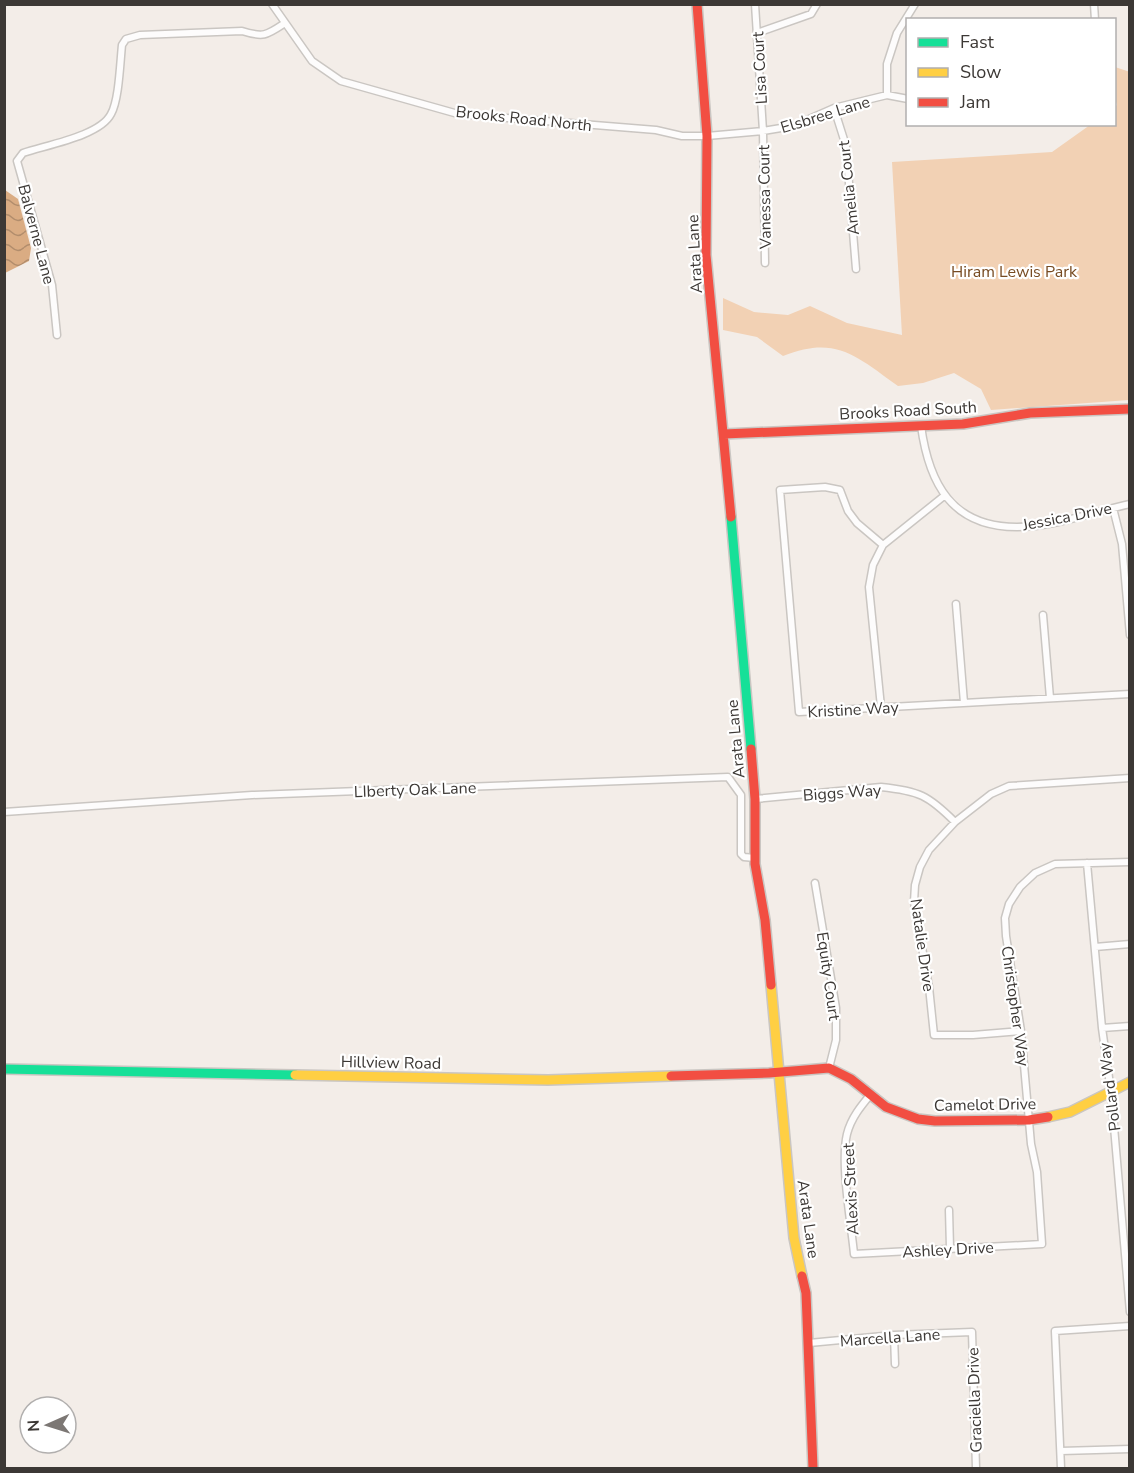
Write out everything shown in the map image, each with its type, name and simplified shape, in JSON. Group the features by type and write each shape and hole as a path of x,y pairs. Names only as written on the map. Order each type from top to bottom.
{"street":[{"name":"Brooks Road North","path":"272,4 312,61 341,81 458,114 656,130 682,136 707,136"},
{"name":"Arata Lane","path":"697,4 707,136 706,255 724,434 755,799 755,858 765,920 794,1238 806,1293 813,1468"},
{"name":"Lisa Court","path":"755,4 762,131"},
{"path":"757,33 811,14 818,4"},
{"path":"906,18 915,4"},
{"path":"887,95 887,64 897,33 906,18"},
{"name":"Balverne Lane","path":"57,335 52,285 17,161 23,153 96,130 111,116 116,103 122,45 126,39 140,35 242,31 256,35 268,35 285,23"},
{"name":"Elsbree Lane","path":"707,136 793,126 834,108 887,95 906,99"},
{"name":"Amelia Court","path":"834,108 846,146 856,269"},
{"name":"Vanessa Court","path":"762,131 765,263"},
{"name":"Brooks Road South","path":"724,434 972,423 1030,413 1130,409"},
{"name":"Jessica Drive","path":"921,426 924,451 944,496 963,513 987,523 1017,527 1046,524 1130,504"},
{"name":"Kristine Way","path":"883,545 857,523 848,511 840,490 825,487 780,490 799,712 1130,694"},
{"path":"881,707 869,587 873,565 883,545 944,496"},
{"path":"1113,508 1122,544 1130,635"},
{"path":"956,604 964,703"},
{"path":"1043,615 1050,698"},
{"name":"LIberty Oak Lane","path":"4,812 252,795 728,777 741,795 741,854 747,858 755,858"},
{"name":"Natalie Drive","path":"1022,1031 934,1035 929,987 914,902 915,885 920,867 929,850 955,822 991,794 1010,786 1130,778"},
{"name":"Biggs Way","path":"755,799 881,787 902,789 922,794 936,803 955,822"},
{"name":"Christopher Way","path":"1042,1244 1022,1031 1006,936 1005,918 1008,904 1020,887 1035,873 1055,864 1130,862"},
{"name":"Pollard Way","path":"1087,863 1102,1028 1111,1092 1130,1312"},
{"name":"Equity Court","path":"815,883 836,1008 836,1040 830,1068"},
{"path":"1095,947 1130,944"},
{"path":"1102,1028 1130,1026"},
{"path":"778,1072 830,1068"},
{"name":"Camelot Drive","path":"830,1068 851,1079 886,1107 918,1119 935,1121 1029,1120 1070,1112 1130,1083"},
{"name":"Hillview Road","path":"4,1070 548,1080 778,1072"},
{"name":"Alexis Street","path":"854,1254 845,1159 847,1134 854,1116 870,1094"},
{"path":"949,1210 950,1248"},
{"name":"Ashley Drive","path":"854,1254 1042,1244"},
{"path":"1061,1468 1055,1331 1130,1326"},
{"name":"Marcella Lane","path":"809,1343 894,1335 972,1332"},
{"name":"Graciella Drive","path":"972,1332 976,1468"},
{"path":"894,1335 896,1364"},
{"path":"1061,1451 1130,1449"}],"green space":[{"name":"Hiram Lewis Park","path":"1116,67 1130,72 1129,400 991,410 981,389 954,373 923,383 898,386 845,352 832,348 817,348 783,356 757,337 723,330 723,298 754,312 788,315 810,306 847,323 902,335 892,162 1052,152 1089,126 1116,126"}],"water":[{"path":"5,190 18,199 31,248 29,261 5,273"}],"traffic: fast":[{"path":"731,517 751,749"},
{"path":"4,1069 295,1075"}],"traffic: slow":[{"path":"771,985 794,1238 802,1276"},
{"path":"295,1075 548,1080 671,1076"},
{"path":"1048,1117 1070,1112 1130,1082"}],"traffic: jam":[{"path":"697,4 707,136 706,255 731,517"},
{"path":"724,434 963,424 1030,413 1130,409"},
{"path":"751,749 755,799 755,864 765,920 771,985"},
{"path":"671,1076 769,1073 829,1068 851,1079 886,1107 918,1119 935,1121 1029,1120 1048,1117"},
{"path":"802,1276 806,1293 813,1468"}]}
